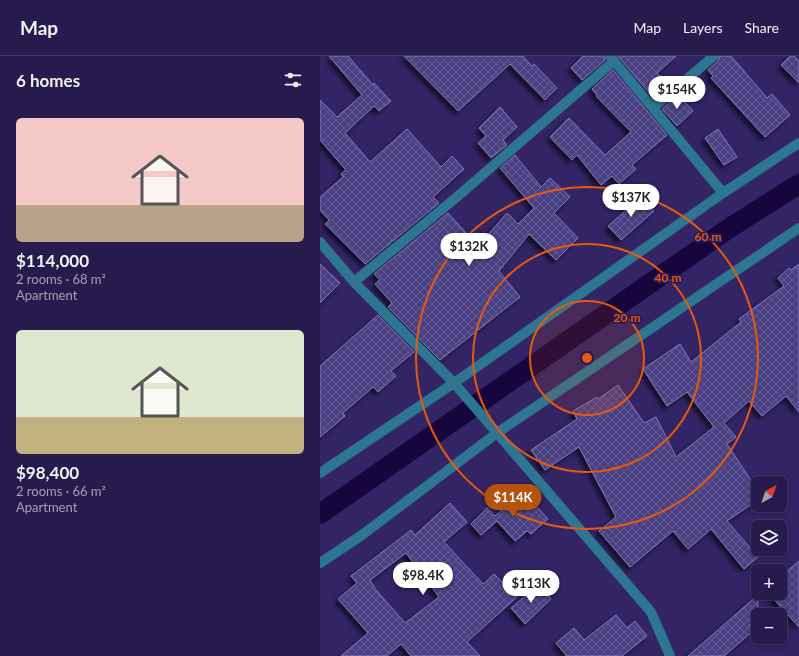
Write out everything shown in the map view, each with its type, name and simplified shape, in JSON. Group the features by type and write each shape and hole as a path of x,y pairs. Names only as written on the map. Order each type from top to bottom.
{"street":[{"path":"653,108 714,56"},
{"path":"354,282 458,196 612,58 723,193"},
{"path":"320,473 454,384 723,193 799,143"},
{"path":"320,564 368,530 497,433 799,228"},
{"path":"320,242 354,282 454,384 651,612 669,656"}],"building":[{"path":"329,56 348,56 373,85 374,83 391,101 379,111 374,106 345,133 370,162 407,129 441,167 452,156 464,169 433,197 439,203 365,264 325,224 329,220 320,210 320,197 343,177 341,174 346,170 320,140 320,100 337,117 362,95"},
{"path":"404,56 523,56 532,66 534,64 557,88 545,100 510,64 458,111"},
{"path":"583,56 604,56 605,60 582,80 571,68"},
{"path":"618,56 676,56 657,73 669,86 654,99"},
{"path":"720,56 731,56 767,98 772,94 790,115 765,137 711,78 713,76 708,70 718,61"},
{"path":"790,56 794,56 799,61 799,83 781,65"},
{"path":"613,70 667,135 632,165 636,169 619,184 612,176 601,185 577,155 572,160 550,137 569,118 605,155 631,132 596,96 597,95 592,89"},
{"path":"678,95 693,111 677,126 662,109"},
{"path":"500,107 517,127 503,140 507,145 491,158 478,143 486,136 479,128"},
{"path":"718,129 737,157 724,165 705,138"},
{"path":"515,155 541,187 550,178 570,197 554,213 578,238 556,260 529,234 499,271 520,297 440,360 388,307 392,303 375,284 380,280 374,274 448,213 478,246 507,213 518,224 534,208 500,168"},
{"path":"641,197 654,211 621,240 608,226"},
{"path":"320,264 340,283 320,303"},
{"path":"799,264 799,412 786,396 762,416 749,401 724,423 736,437 727,444 751,480 751,505 727,521 751,549 751,556 758,557 744,569 711,529 688,549 673,531 630,567 599,531 616,517 579,447 545,470 531,450 577,419 573,411 597,397 598,399 618,385 644,423 656,417 676,457 714,427 687,392 667,406 643,369 680,344 691,362 741,322 739,319 784,286 778,278 789,268 791,270"},
{"path":"378,315 414,352 391,371 396,376 378,392 373,387 343,413 345,416 320,437 320,366"},
{"path":"523,492 548,519 531,534 527,531 515,541 497,521 481,535 471,524 487,508 495,516"},
{"path":"450,503 467,522 444,542 483,584 494,574 517,597 467,642 480,656 411,656 401,644 387,656 341,656 368,633 338,599 357,583 351,576 411,530 415,535","holes":["406,553 439,597 405,623 376,590 370,580"]},
{"path":"799,561 799,627 787,614 787,608 782,608 774,600 787,600 787,571"},
{"path":"538,585 551,599 525,624 511,608"},
{"path":"752,600 758,600 758,608 751,608 751,623 749,625 751,633 724,656 688,656"},
{"path":"616,615 627,628 635,621 647,636 622,656 565,656 566,655 556,643 574,628 584,640"}],"waterway":[{"path":"320,514 728,229 799,184"}]}
